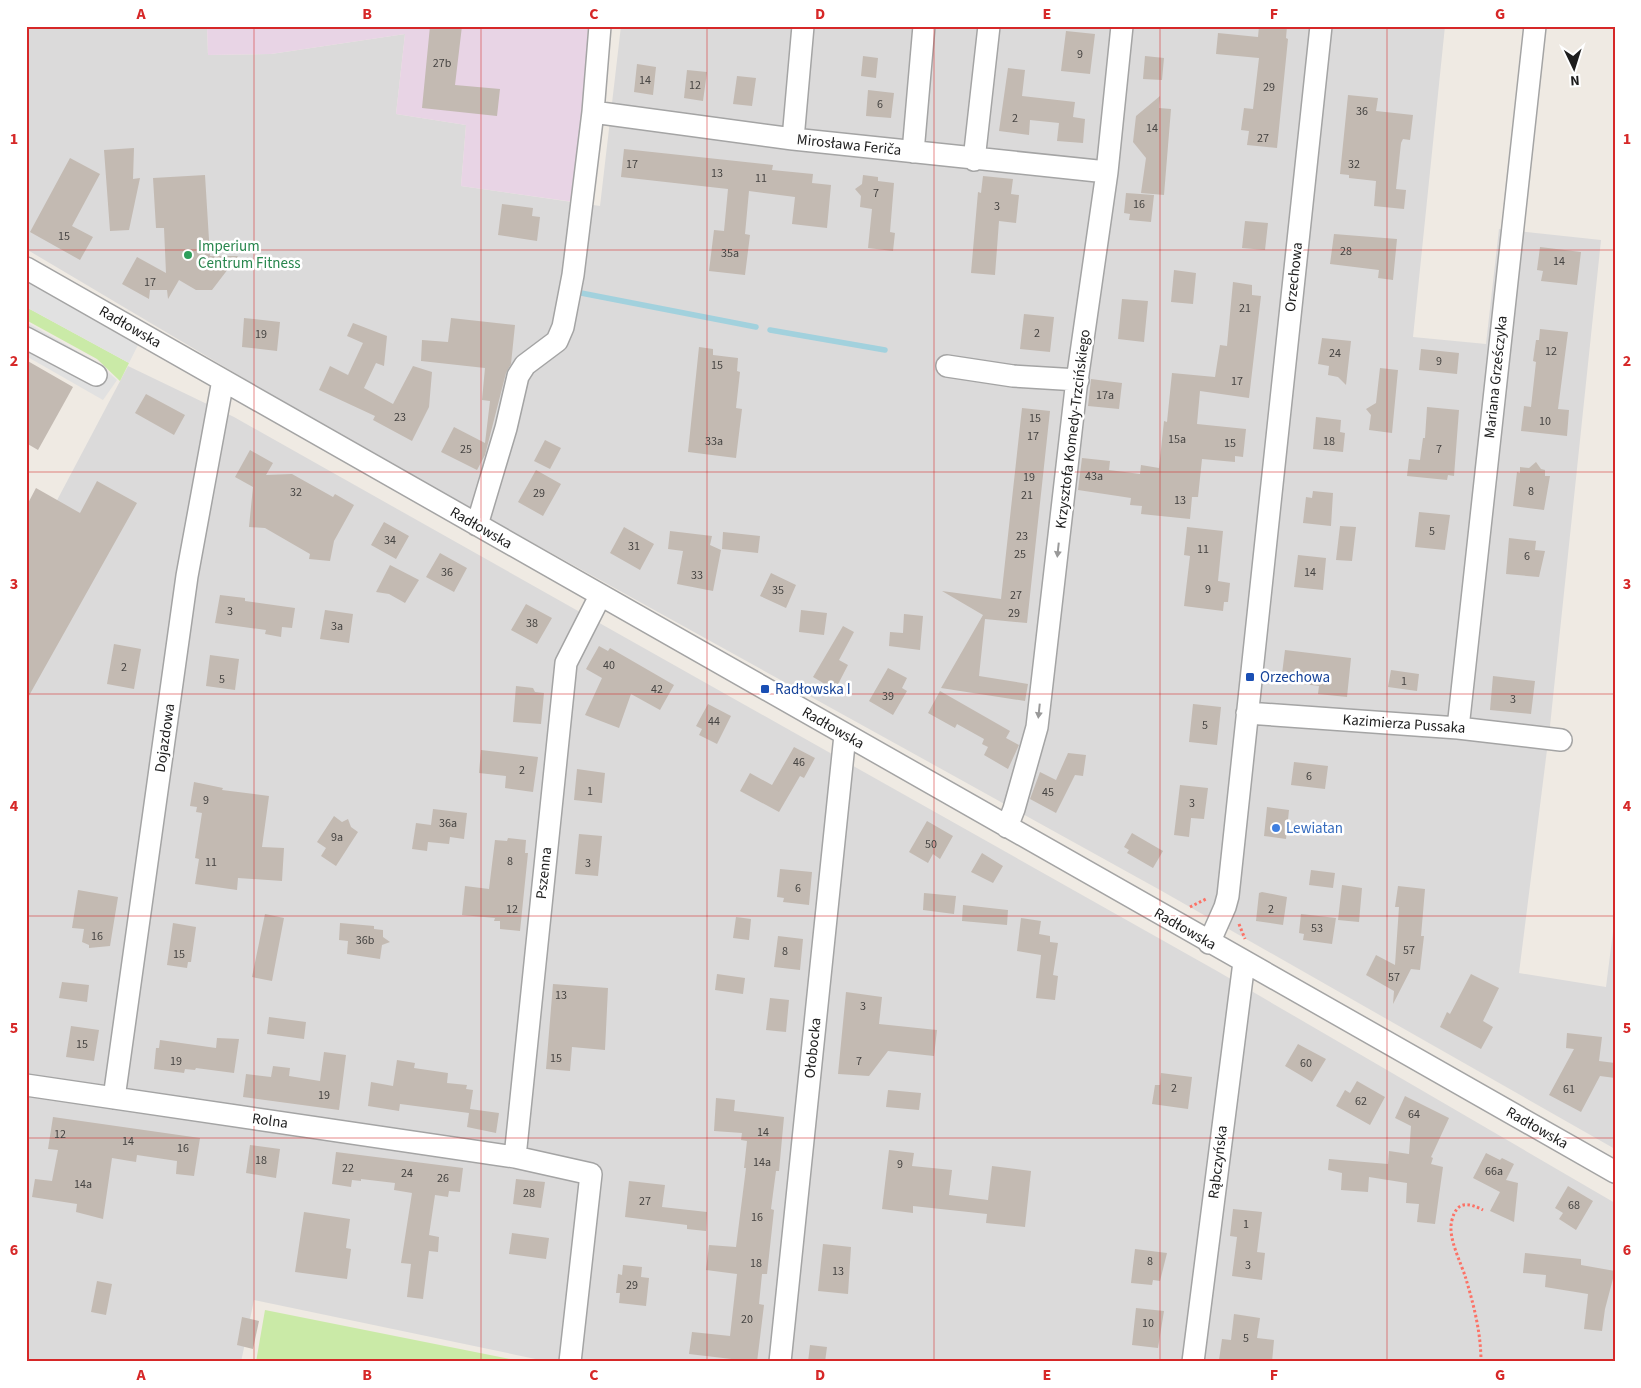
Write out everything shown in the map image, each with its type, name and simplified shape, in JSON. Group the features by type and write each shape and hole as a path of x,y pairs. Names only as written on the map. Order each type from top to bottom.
{"street":[{"path":"477,525 506,428 518,376 525,365 557,341 563,327 573,275 593,112 600,26"},
{"path":"792,139 803,26"},
{"path":"913,152 924,26"},
{"path":"974,160 988,26"},
{"name":"Krzysztofa Komedy-Trzcińskiego","path":"1007,827 1038,727 1078,380 1107,172 1122,26"},
{"name":"Orzechowa","path":"1209,943 1228,896 1321,26"},
{"name":"Mariana Grześczyka","path":"1458,728 1534,26"},
{"name":"Mirosława Feriča","path":"593,112 792,139 974,160 1107,172"},
{"name":"Radłowska","path":"26,268 1209,943 1615,1172"},
{"path":"26,338 96,375"},
{"path":"948,366 1013,376 1078,380"},
{"name":"Dojazdowa","path":"114,1098 187,576 223,380"},
{"name":"Pszenna","path":"515,1158 566,663 600,596"},
{"name":"Kazimierza Pussaka","path":"1247,713 1458,728 1561,740"},
{"name":"Ołobocka","path":"780,1362 845,735"},
{"name":"Rąbczyńska","path":"1193,1362 1244,962"},
{"name":"Rolna","path":"26,1085 515,1158 591,1174 570,1362"}],"path":[{"path":"1481,1362 1481,1338 1454,1239 1451,1221 1456,1208 1463,1204 1468,1203 1483,1210"}],"shaded area":[{"path":"26,26 207,26 208,55 271,54 405,34 396,114 466,125 461,186 600,206 621,26 1445,26 1413,337 1486,344 1499,229 1601,240 1550,726 1519,973 1606,987 1615,916 1615,1149 1160,890 358,446 26,249"},
{"path":"207,26 588,26 585,86 574,202 461,186 466,125 396,114 405,34 271,54 208,55"},
{"path":"26,279 139,343 129,363 26,307"},
{"path":"26,322 95,361 117,380 103,400 26,356"},
{"path":"128,366 234,417 1217,971 1615,1203 1615,1362 550,1362 254,1300 241,1362 26,1362 26,559"}],"green space":[{"path":"26,307 129,363 120,381 97,359 26,320"},
{"path":"265,1310 525,1362 256,1362"}],"building":[{"path":"430,26 462,26 455,85 500,89 497,116 422,108"},
{"path":"1259,26 1287,26 1286,38 1288,39 1277,148 1247,145 1249,131 1241,130 1244,108 1253,109 1259,58 1216,54 1218,33 1258,37"},
{"path":"1066,31 1095,34 1090,74 1061,71"},
{"path":"863,56 878,58 876,78 861,76"},
{"path":"1145,56 1164,58 1162,80 1143,79"},
{"path":"637,64 656,67 653,95 634,92"},
{"path":"1008,68 1025,70 1022,96 1075,102 1073,117 1085,119 1083,143 1057,141 1059,123 1030,120 1029,135 999,131"},
{"path":"687,70 707,72 703,101 684,98"},
{"path":"737,76 756,78 752,106 733,104"},
{"path":"868,90 894,93 891,118 866,116"},
{"path":"1348,95 1378,98 1376,111 1413,115 1410,140 1403,139 1401,143 1396,189 1406,190 1404,209 1374,206 1376,181 1349,178 1349,175 1340,174"},
{"path":"1160,96 1159,108 1171,109 1164,195 1141,193 1146,158 1133,142 1136,116"},
{"path":"134,148 133,179 140,178 129,230 110,231 104,150"},
{"path":"624,149 773,165 772,170 813,174 812,183 831,185 827,228 792,224 795,197 749,191 745,234 750,235 745,275 709,271 714,230 724,231 728,189 621,177"},
{"path":"70,158 100,174 72,226 93,237 80,260 30,232"},
{"path":"205,175 210,256 238,256 212,290 196,290 179,280 168,299 167,290 150,290 149,299 122,284 137,257 166,273 164,228 156,228 153,178"},
{"path":"863,175 878,177 878,181 894,183 890,232 895,233 893,251 868,248 872,209 860,207 861,196 855,189 862,184"},
{"path":"983,176 1013,179 1011,194 1019,195 1016,223 999,221 995,275 971,273 978,192 981,193"},
{"path":"1126,193 1154,195 1151,222 1129,220 1130,214 1124,213"},
{"path":"502,204 533,208 532,216 540,217 537,241 498,235"},
{"path":"1245,221 1268,223 1265,250 1242,248"},
{"path":"1334,234 1397,239 1393,280 1378,278 1379,270 1330,264"},
{"path":"1540,247 1581,252 1577,285 1541,281 1543,271 1537,270"},
{"path":"1174,270 1196,273 1193,304 1171,302"},
{"path":"1233,282 1252,285 1252,295 1261,296 1249,398 1200,391 1197,424 1246,429 1243,457 1235,456 1235,462 1202,459 1198,497 1192,497 1190,519 1141,514 1142,506 1130,505 1131,498 1078,490 1082,458 1110,461 1109,470 1140,474 1141,465 1159,468 1164,421 1167,422 1172,373 1215,377 1220,345 1227,346"},
{"path":"1122,299 1148,301 1144,342 1118,339"},
{"path":"1024,314 1054,317 1050,352 1020,349"},
{"path":"244,318 280,322 277,351 242,347"},
{"path":"451,318 515,325 511,364 506,373 485,455 477,470 441,452 454,427 485,443 490,401 482,400 485,368 421,361 422,340 448,342"},
{"path":"353,323 387,336 384,366 376,363 364,388 393,404 413,366 432,372 429,407 412,441 373,420 375,416 319,390 330,366 348,375 363,343 347,336"},
{"path":"1540,329 1568,332 1558,409 1569,410 1567,436 1521,431 1524,406 1531,407 1536,362 1533,361 1536,340 1539,340"},
{"path":"1322,338 1351,341 1346,385 1338,377 1328,375 1329,366 1318,364"},
{"path":"699,347 713,349 713,355 738,358 737,371 740,372 736,408 742,409 736,458 688,452"},
{"path":"1421,349 1459,353 1457,374 1419,370"},
{"path":"26,360 73,387 38,450 26,443"},
{"path":"1380,368 1398,370 1392,433 1369,430 1371,415 1366,409 1376,403"},
{"path":"1091,379 1122,383 1119,409 1088,406"},
{"path":"146,394 185,415 174,435 135,413"},
{"path":"1427,407 1459,410 1454,476 1448,475 1447,480 1407,476 1409,459 1420,460 1423,438 1425,438"},
{"path":"1022,408 1050,411 1027,623 985,619 979,676 1028,684 1025,701 941,688 983,615 942,591 1001,599"},
{"path":"1316,417 1341,420 1340,432 1345,433 1343,452 1313,449"},
{"path":"545,440 561,448 550,469 534,461"},
{"path":"250,450 273,463 266,475 292,474 333,497 335,494 354,505 334,541 330,561 309,559 310,554 265,528 249,527 253,487 235,477"},
{"path":"1536,462 1541,469 1545,470 1545,476 1550,476 1544,510 1513,506 1517,472 1520,473 1520,467 1529,468"},
{"path":"536,470 561,484 543,516 518,502"},
{"path":"97,481 137,503 26,701 26,507 36,488 80,513"},
{"path":"1313,491 1333,493 1331,526 1303,523 1306,497 1312,498"},
{"path":"1419,512 1450,515 1445,550 1415,547"},
{"path":"384,522 409,536 396,559 371,545"},
{"path":"1340,526 1356,527 1352,561 1336,560"},
{"path":"624,527 654,544 640,570 610,553"},
{"path":"1187,527 1223,531 1218,581 1230,583 1228,602 1224,602 1223,611 1184,606 1190,556 1184,555"},
{"path":"670,531 712,536 710,545 721,550 713,591 677,584 683,551 668,549"},
{"path":"723,532 760,536 758,553 722,549"},
{"path":"1509,538 1536,541 1535,550 1545,551 1539,577 1506,574"},
{"path":"440,553 467,568 454,592 426,577"},
{"path":"1298,555 1326,558 1323,590 1294,587"},
{"path":"390,565 419,580 405,603 389,594 376,592"},
{"path":"771,573 796,585 786,608 760,596"},
{"path":"220,595 245,598 245,601 295,608 292,628 282,627 281,637 265,634 266,630 215,623"},
{"path":"526,604 552,618 537,644 511,630"},
{"path":"325,610 353,614 349,643 320,639"},
{"path":"801,610 827,613 824,635 799,632"},
{"path":"904,614 923,616 920,650 889,646 890,632 903,633"},
{"path":"843,626 854,632 839,660 848,665 835,690 813,677"},
{"path":"114,644 141,649 134,689 107,684"},
{"path":"599,646 608,651 610,648 674,685 660,710 631,694 619,728 585,715 602,678 586,669"},
{"path":"1285,650 1351,658 1347,697 1318,694 1319,686 1288,682 1288,675 1282,674"},
{"path":"210,655 239,659 235,690 206,686"},
{"path":"888,668 907,678 902,688 907,691 893,715 869,701"},
{"path":"1391,670 1419,674 1417,691 1388,687"},
{"path":"1493,676 1535,681 1531,714 1490,710"},
{"path":"516,686 533,688 535,692 544,693 541,724 513,722"},
{"path":"940,691 1010,731 1006,738 1019,745 1008,769 984,755 988,747 982,744 984,739 957,724 955,728 928,713"},
{"path":"708,704 731,716 717,744 699,735 702,729 696,726"},
{"path":"1193,704 1221,707 1217,745 1189,742"},
{"path":"794,747 815,758 804,778 800,776 779,812 740,791 750,773 772,785"},
{"path":"481,750 538,757 533,792 505,788 506,776 479,773"},
{"path":"1068,753 1086,755 1083,776 1075,775 1056,813 1030,799 1040,772 1056,780"},
{"path":"1294,762 1328,766 1325,789 1291,785"},
{"path":"577,769 605,773 602,803 574,800"},
{"path":"194,782 223,788 222,790 269,796 262,847 284,848 282,881 238,878 237,890 195,884 199,859 195,858 202,813 196,812 197,807 190,806"},
{"path":"1180,785 1208,788 1204,819 1191,818 1189,837 1174,835"},
{"name":"Lewiatan","path":"1267,807 1289,810 1286,839 1264,836"},
{"path":"433,809 467,813 464,839 450,837 449,844 428,842 427,851 412,849 416,823 431,825"},
{"path":"334,816 342,822 348,819 351,827 358,832 336,866 321,856 326,848 317,842"},
{"path":"927,821 953,836 940,859 933,854 928,863 909,852"},
{"path":"1132,833 1163,851 1153,868 1127,853 1129,850 1124,847"},
{"path":"579,834 602,836 598,876 575,874"},
{"path":"508,838 526,840 525,853 528,853 520,931 500,929 500,921 494,921 495,918 462,915 465,886 489,889 495,840 507,841"},
{"path":"982,853 1003,866 993,883 971,872"},
{"path":"780,869 812,872 809,905 783,902 784,898 777,897"},
{"path":"1311,870 1335,873 1333,888 1309,885"},
{"path":"1342,885 1362,888 1359,922 1338,920"},
{"path":"1398,886 1425,889 1421,936 1424,936 1420,970 1411,969 1393,1004 1394,991 1366,975 1376,955 1395,965 1399,907 1395,907"},
{"path":"78,890 118,897 110,946 89,948 89,945 82,942 84,929 72,928"},
{"path":"924,893 956,896 954,914 923,910"},
{"path":"1259,893 1287,897 1283,925 1256,921"},
{"path":"963,905 1008,910 1007,925 962,921"},
{"path":"265,914 284,918 272,981 252,977"},
{"path":"1301,914 1336,918 1332,944 1303,940 1304,934 1299,933"},
{"path":"736,917 751,919 749,940 733,938"},
{"path":"1021,918 1041,921 1039,934 1050,936 1050,942 1058,943 1053,975 1058,976 1055,1000 1036,998 1041,955 1017,951"},
{"path":"173,923 196,927 191,962 188,962 187,968 167,965"},
{"path":"340,923 374,926 374,929 383,930 383,937 390,942 382,945 380,959 347,954 348,941 339,940"},
{"path":"778,936 803,939 800,970 774,967"},
{"path":"717,974 745,978 743,994 715,990"},
{"path":"1471,974 1499,988 1483,1021 1493,1027 1481,1049 1440,1027 1447,1012 1450,1014"},
{"path":"62,982 89,985 87,1002 59,998"},
{"path":"553,984 608,988 605,1050 572,1047 570,1071 546,1069"},
{"path":"846,992 882,997 879,1024 937,1030 934,1056 888,1051 869,1076 838,1074"},
{"path":"770,998 789,1000 786,1032 766,1030"},
{"path":"269,1017 306,1022 304,1039 267,1034"},
{"path":"71,1026 99,1030 94,1061 66,1057"},
{"path":"1567,1033 1602,1037 1599,1061 1615,1063 1615,1078 1600,1076 1581,1112 1549,1095 1574,1049 1566,1048"},
{"path":"217,1038 239,1039 234,1073 196,1068 195,1070 185,1069 184,1073 154,1069 156,1048 159,1048 160,1040 216,1048"},
{"path":"1298,1044 1326,1059 1312,1082 1285,1066"},
{"path":"324,1052 346,1055 339,1110 243,1097 246,1074 271,1077 273,1066 290,1068 289,1076 320,1081"},
{"path":"397,1060 415,1063 414,1068 448,1073 447,1083 467,1085 466,1089 473,1090 470,1109 499,1113 496,1133 467,1127 469,1113 400,1104 399,1111 368,1106 371,1082 393,1086"},
{"path":"1161,1073 1192,1077 1188,1109 1152,1104 1155,1085 1160,1085"},
{"path":"1357,1081 1385,1097 1370,1125 1336,1106 1345,1090 1350,1093"},
{"path":"888,1090 921,1093 919,1110 886,1107"},
{"path":"1405,1096 1449,1118 1431,1157 1433,1158 1431,1164 1443,1167 1435,1224 1417,1222 1419,1204 1406,1203 1407,1183 1369,1177 1368,1192 1341,1190 1342,1173 1328,1170 1329,1159 1388,1164 1389,1151 1409,1154 1411,1126 1395,1118"},
{"path":"716,1098 735,1100 734,1111 784,1117 779,1171 776,1171 771,1209 774,1210 767,1274 762,1274 759,1304 764,1305 757,1362 689,1354 692,1332 730,1336 737,1274 706,1270 709,1245 736,1247 746,1168 744,1168 747,1141 741,1140 742,1133 714,1131"},
{"path":"53,1117 200,1138 194,1176 176,1174 177,1161 137,1155 136,1162 112,1158 103,1219 76,1212 77,1204 32,1197 35,1179 52,1181 58,1150 48,1149"},
{"path":"250,1145 280,1149 276,1178 246,1173"},
{"path":"889,1150 914,1153 912,1166 952,1170 949,1195 988,1200 992,1166 1031,1171 1025,1227 986,1223 987,1214 913,1206 913,1213 882,1209"},
{"path":"336,1152 463,1168 460,1192 449,1191 448,1197 435,1195 429,1235 439,1237 438,1252 429,1251 423,1299 407,1297 411,1264 401,1263 412,1193 394,1190 395,1183 361,1179 361,1181 352,1180 351,1187 332,1184"},
{"path":"1486,1153 1514,1164 1506,1180 1518,1183 1514,1222 1490,1211 1500,1192 1473,1178"},
{"path":"516,1179 545,1182 541,1208 513,1204"},
{"path":"629,1181 665,1185 662,1207 707,1212 706,1231 687,1229 687,1225 625,1217"},
{"path":"1568,1186 1593,1201 1576,1230 1559,1219 1563,1213 1555,1208"},
{"path":"1233,1209 1262,1212 1257,1252 1265,1253 1262,1280 1232,1276 1237,1237 1230,1236"},
{"path":"304,1212 350,1219 346,1248 351,1249 347,1279 295,1272"},
{"path":"512,1233 549,1238 546,1259 509,1254"},
{"path":"823,1244 851,1247 848,1294 818,1291"},
{"path":"1135,1249 1167,1253 1160,1281 1153,1280 1152,1285 1131,1283"},
{"path":"1525,1253 1581,1259 1581,1265 1615,1271 1605,1309 1602,1331 1584,1329 1588,1294 1545,1287 1546,1275 1523,1273"},
{"path":"623,1265 642,1267 641,1277 649,1278 646,1306 619,1303 620,1293 616,1293 618,1274 622,1275"},
{"path":"97,1281 112,1284 106,1315 91,1312"},
{"path":"1136,1308 1164,1311 1158,1348 1132,1345"},
{"path":"1234,1314 1260,1318 1257,1338 1274,1340 1272,1362 1219,1360 1222,1339 1231,1340"},
{"path":"242,1317 259,1321 253,1349 237,1345"},
{"path":"810,1345 827,1347 825,1362 808,1362"}],"waterway":[{"path":"581,293 756,327"},
{"path":"770,330 885,350"}],"place":[{"name":"Imperium Centrum Fitness","path":"188,255"},
{"name":"Orzechowa","path":"1250,677"},
{"name":"Radłowska I","path":"765,689"},
{"name":"Lewiatan","path":"1276,828"}]}
